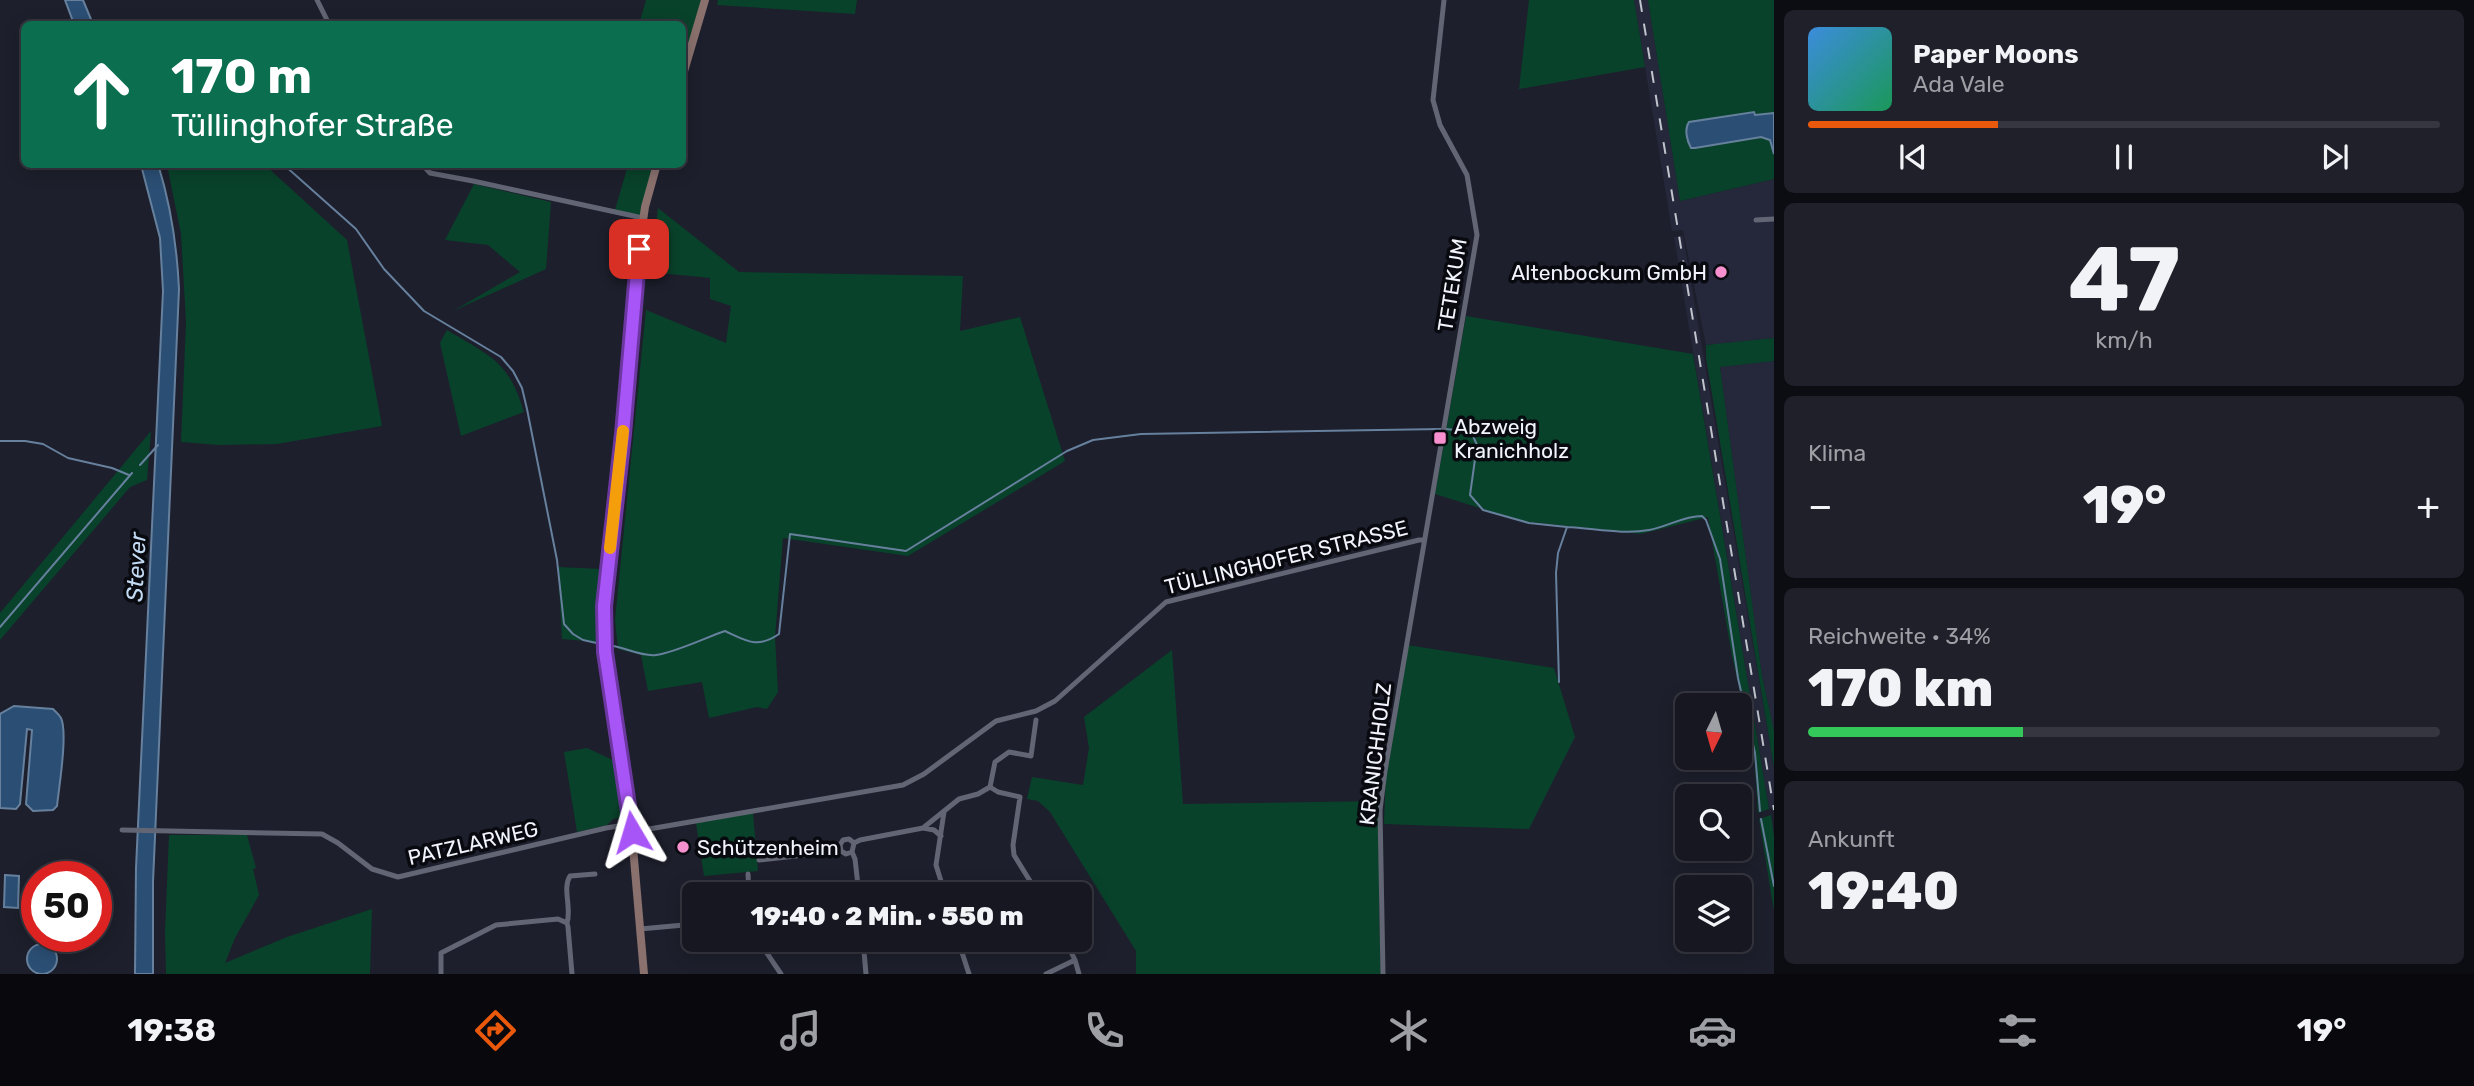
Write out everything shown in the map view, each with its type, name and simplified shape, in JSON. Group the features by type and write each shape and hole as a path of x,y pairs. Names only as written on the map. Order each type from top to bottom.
{"main road":[{"path":"686,64 705,0"},
{"path":"644,974 632,828 604,638 605,593 643,218 656,168"}],"street":[{"path":"317,0 328,21"},
{"name":"TETEKUM","path":"1424,540 1477,235 1466,175 1440,125 1433,100 1444,0"},
{"path":"426,168 430,173 643,218"},
{"path":"1756,220 1774,219"},
{"name":"TÜLLINGHOFER STRASSE","path":"632,828 903,785 924,774 996,721 1036,711 1055,701 1166,602 1424,540"},
{"name":"KRANICHHOLZ","path":"1383,974 1380,810 1424,540"},
{"path":"990,788 995,762 1009,752 1031,756 1036,720"},
{"path":"923,828 959,799 990,788"},
{"path":"990,788 1020,797 1014,855 1031,882"},
{"path":"941,882 936,865 944,813"},
{"name":"PATZLARWEG","path":"124,830 322,834 372,869 398,877 592,831 632,828"},
{"path":"854,843 923,828 934,830 941,836"},
{"path":"841,850 843,840 849,839 854,843"},
{"path":"854,843 852,852 858,882"},
{"path":"759,860 841,850 846,854 852,852"},
{"path":"572,974 567,923 570,915 567,881 570,876 595,874"},
{"path":"748,874 748,882"},
{"path":"441,974 441,953 496,925 558,919 567,923"},
{"path":"640,929 682,925"},
{"path":"765,952 780,974"},
{"path":"864,952 866,974"},
{"path":"962,952 969,974"},
{"path":"1070,952 1079,974"},
{"path":"1046,974 1074,960"}],"shaded area":[{"path":"1634,0 1648,0 1680,201 1774,179 1774,338 1706,345 1683,230 1672,231"},
{"path":"1683,236 1774,768 1774,806 1769,809 1752,693 1750,693 1674,237"},
{"path":"1774,361 1774,731 1762,676 1720,367"}],"green space":[{"path":"646,0 704,0 686,62 686,21 640,21"},
{"path":"718,0 857,0 855,14 717,5"},
{"path":"1529,0 1634,0 1645,67 1519,89"},
{"path":"1648,0 1774,0 1774,179 1680,201"},
{"path":"168,168 268,168 347,240 382,426 277,444 218,445 181,442 186,322 181,234"},
{"path":"627,168 654,168 641,216 615,210"},
{"path":"474,184 551,202 546,269 453,311 520,272 488,245 445,240"},
{"path":"658,208 739,272 963,276 960,331 1020,317 1065,461 908,556 783,538 775,637 778,692 767,709 757,707 709,718 702,682 648,691 641,655 618,649 615,620 646,310 726,343 731,306 710,299 710,278 650,272"},
{"path":"1466,316 1693,354 1750,693 1740,693 1708,517 1641,534 1521,521 1435,494"},
{"path":"447,330 486,354 504,370 512,381 524,412 461,436 440,343"},
{"path":"1774,338 1774,361 1720,367 1762,676 1774,731 1774,768 1706,345"},
{"path":"151,431 147,480 130,487 0,640 0,613"},
{"path":"558,567 602,569 598,642 562,639"},
{"path":"1407,645 1554,668 1575,737 1529,829 1384,824 1386,771"},
{"path":"1172,650 1183,804 1380,801 1381,974 1136,974 1136,951 1050,812 1038,801 1027,799 1032,777 1083,785 1089,748 1084,717"},
{"path":"1752,707 1769,809 1758,813"},
{"path":"587,748 617,762 625,809 619,818 613,819 607,825 577,832 564,752"},
{"path":"753,813 758,871 704,876 696,823"},
{"path":"1771,815 1774,836 1774,911 1759,819"},
{"path":"169,835 247,835 256,868 253,869 259,895 235,938 225,963 287,937 372,909 370,974 166,974"}],"water":[{"path":"65,0 83,0 92,21 73,21"},
{"path":"1754,112 1755,115 1774,113 1774,154 1770,140 1761,137 1691,148 1687,135 1689,122"},
{"path":"142,168 159,168 173,226 179,289 153,882 153,974 135,974 136,868 163,291 160,238"},
{"path":"14,706 53,709 61,718 64,735 62,760 57,806 53,810 33,811 26,804 32,730 27,729 20,804 16,809 0,808 0,714"},
{"path":"5,875 19,876 18,908 4,907"},
{"path":"29,952 56,953 56,965 48,973 36,973 28,965"}],"waterway":[{"path":"287,168 356,229 384,269 424,311 501,357 513,371 522,388 527,409 557,560 564,624 583,640 601,644"},
{"path":"607,645 656,655 725,631 752,642 771,639 779,634 790,534 906,551 1067,451 1093,440 1141,434 1441,429"},
{"path":"1446,429 1463,431 1473,436 1477,445 1470,495 1483,510 1529,523 1567,527 1558,553 1556,573 1559,682"},
{"path":"0,441 43,444 68,458 112,468 129,475"},
{"path":"140,465 158,445"},
{"path":"0,627 132,473"},
{"path":"1567,527 1618,532 1639,531 1656,529 1695,516 1702,516 1706,520 1720,559 1738,678 1755,753 1760,811"},
{"path":"1761,819 1774,886"}],"railway":[{"path":"1640,0 1774,810"}],"slow traffic":[{"path":"610,548 623,431"}],"place":[{"name":"Altenbockum GmbH","path":"1721,272"},
{"name":"Abzweig Kranichholz","path":"1440,438"},
{"name":"Schützenheim","path":"683,847"}],"route":[{"path":"632,832 605,652 604,606 623,434 639,249"}],"water label":[{"name":"Stever","path":"136,567"}]}
